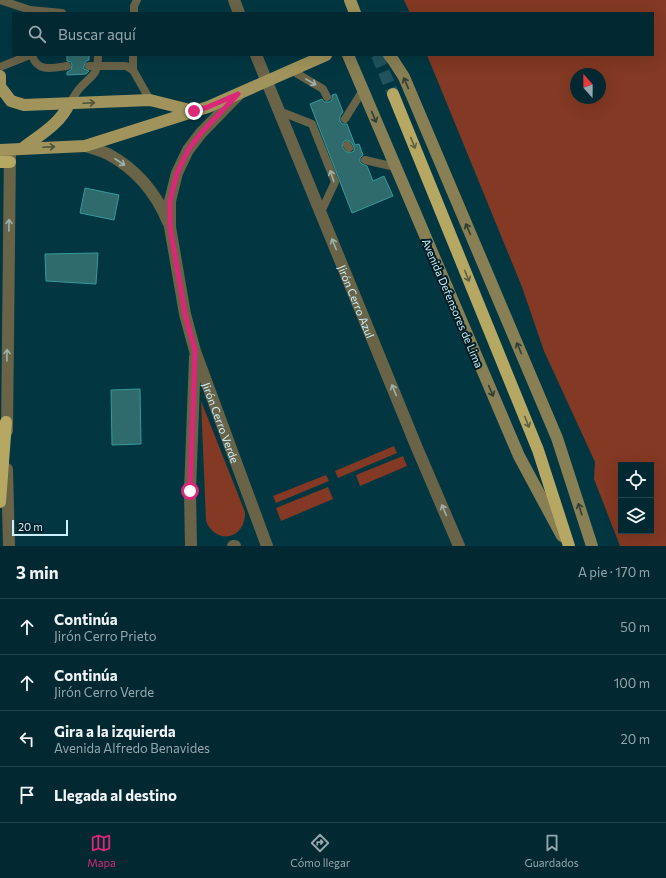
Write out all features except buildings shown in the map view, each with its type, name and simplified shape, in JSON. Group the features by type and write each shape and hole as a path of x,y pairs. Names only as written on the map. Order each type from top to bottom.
{"highway":[{"path":"393,94 538,450 568,546"},
{"path":"0,502 6,422"}],"main road":[{"path":"350,0 355,12"},
{"path":"5,149 85,146 208,107 324,56"},
{"name":"Avenida Defensores de Lima","path":"348,56 519,456 568,546"},
{"path":"390,56 404,77 557,438 592,546"},
{"path":"0,85 11,101 24,105 150,100 194,111"},
{"path":"24,148 53,127 70,104"}],"street":[{"path":"234,0 239,12"},
{"name":"Jirón Cerro Azul","path":"256,56 417,448 459,546"},
{"name":"Jirón Cerro Verde","path":"238,94 201,133 188,150 177,173 170,201 170,227 185,314 195,351 268,546"},
{"name":"Jirón Cerro Verde","path":"85,146 108,154 133,172 146,184 160,204 170,227"},
{"path":"5,149 6,422 9,546"},
{"path":"192,546 190,491 195,351"}],"lane":[{"path":"0,0 30,12"},
{"path":"134,12 134,6 137,0"},
{"path":"0,67 28,56"},
{"path":"32,56 38,65 47,69 67,66"},
{"path":"70,104 80,88 95,74 93,66 98,56"},
{"path":"133,56 133,70 150,100"},
{"path":"93,66 126,66 133,70"},
{"path":"291,70 323,89 327,97"},
{"path":"345,119 363,90"},
{"path":"279,111 312,124 335,182 320,212"},
{"path":"365,160 395,167"}],"shaded area":[{"path":"404,0 666,0 666,546 620,546 594,479 595,462 544,351 522,287 427,56 654,56 654,12 410,12"},
{"path":"201,401 245,512 244,521 241,528 230,536 216,534 206,521"},
{"path":"394,446 397,453 338,478 335,471"},
{"path":"403,456 407,466 360,486 356,475"},
{"path":"326,475 329,481 276,503 273,496"},
{"path":"328,487 333,499 281,521 276,508"}],"tunnel":[{"path":"377,56 393,94"}],"route":[{"path":"190,491 195,351 185,314 176,263 170,227 170,201 177,173 188,150 201,133 238,94 208,107 194,111"}]}
